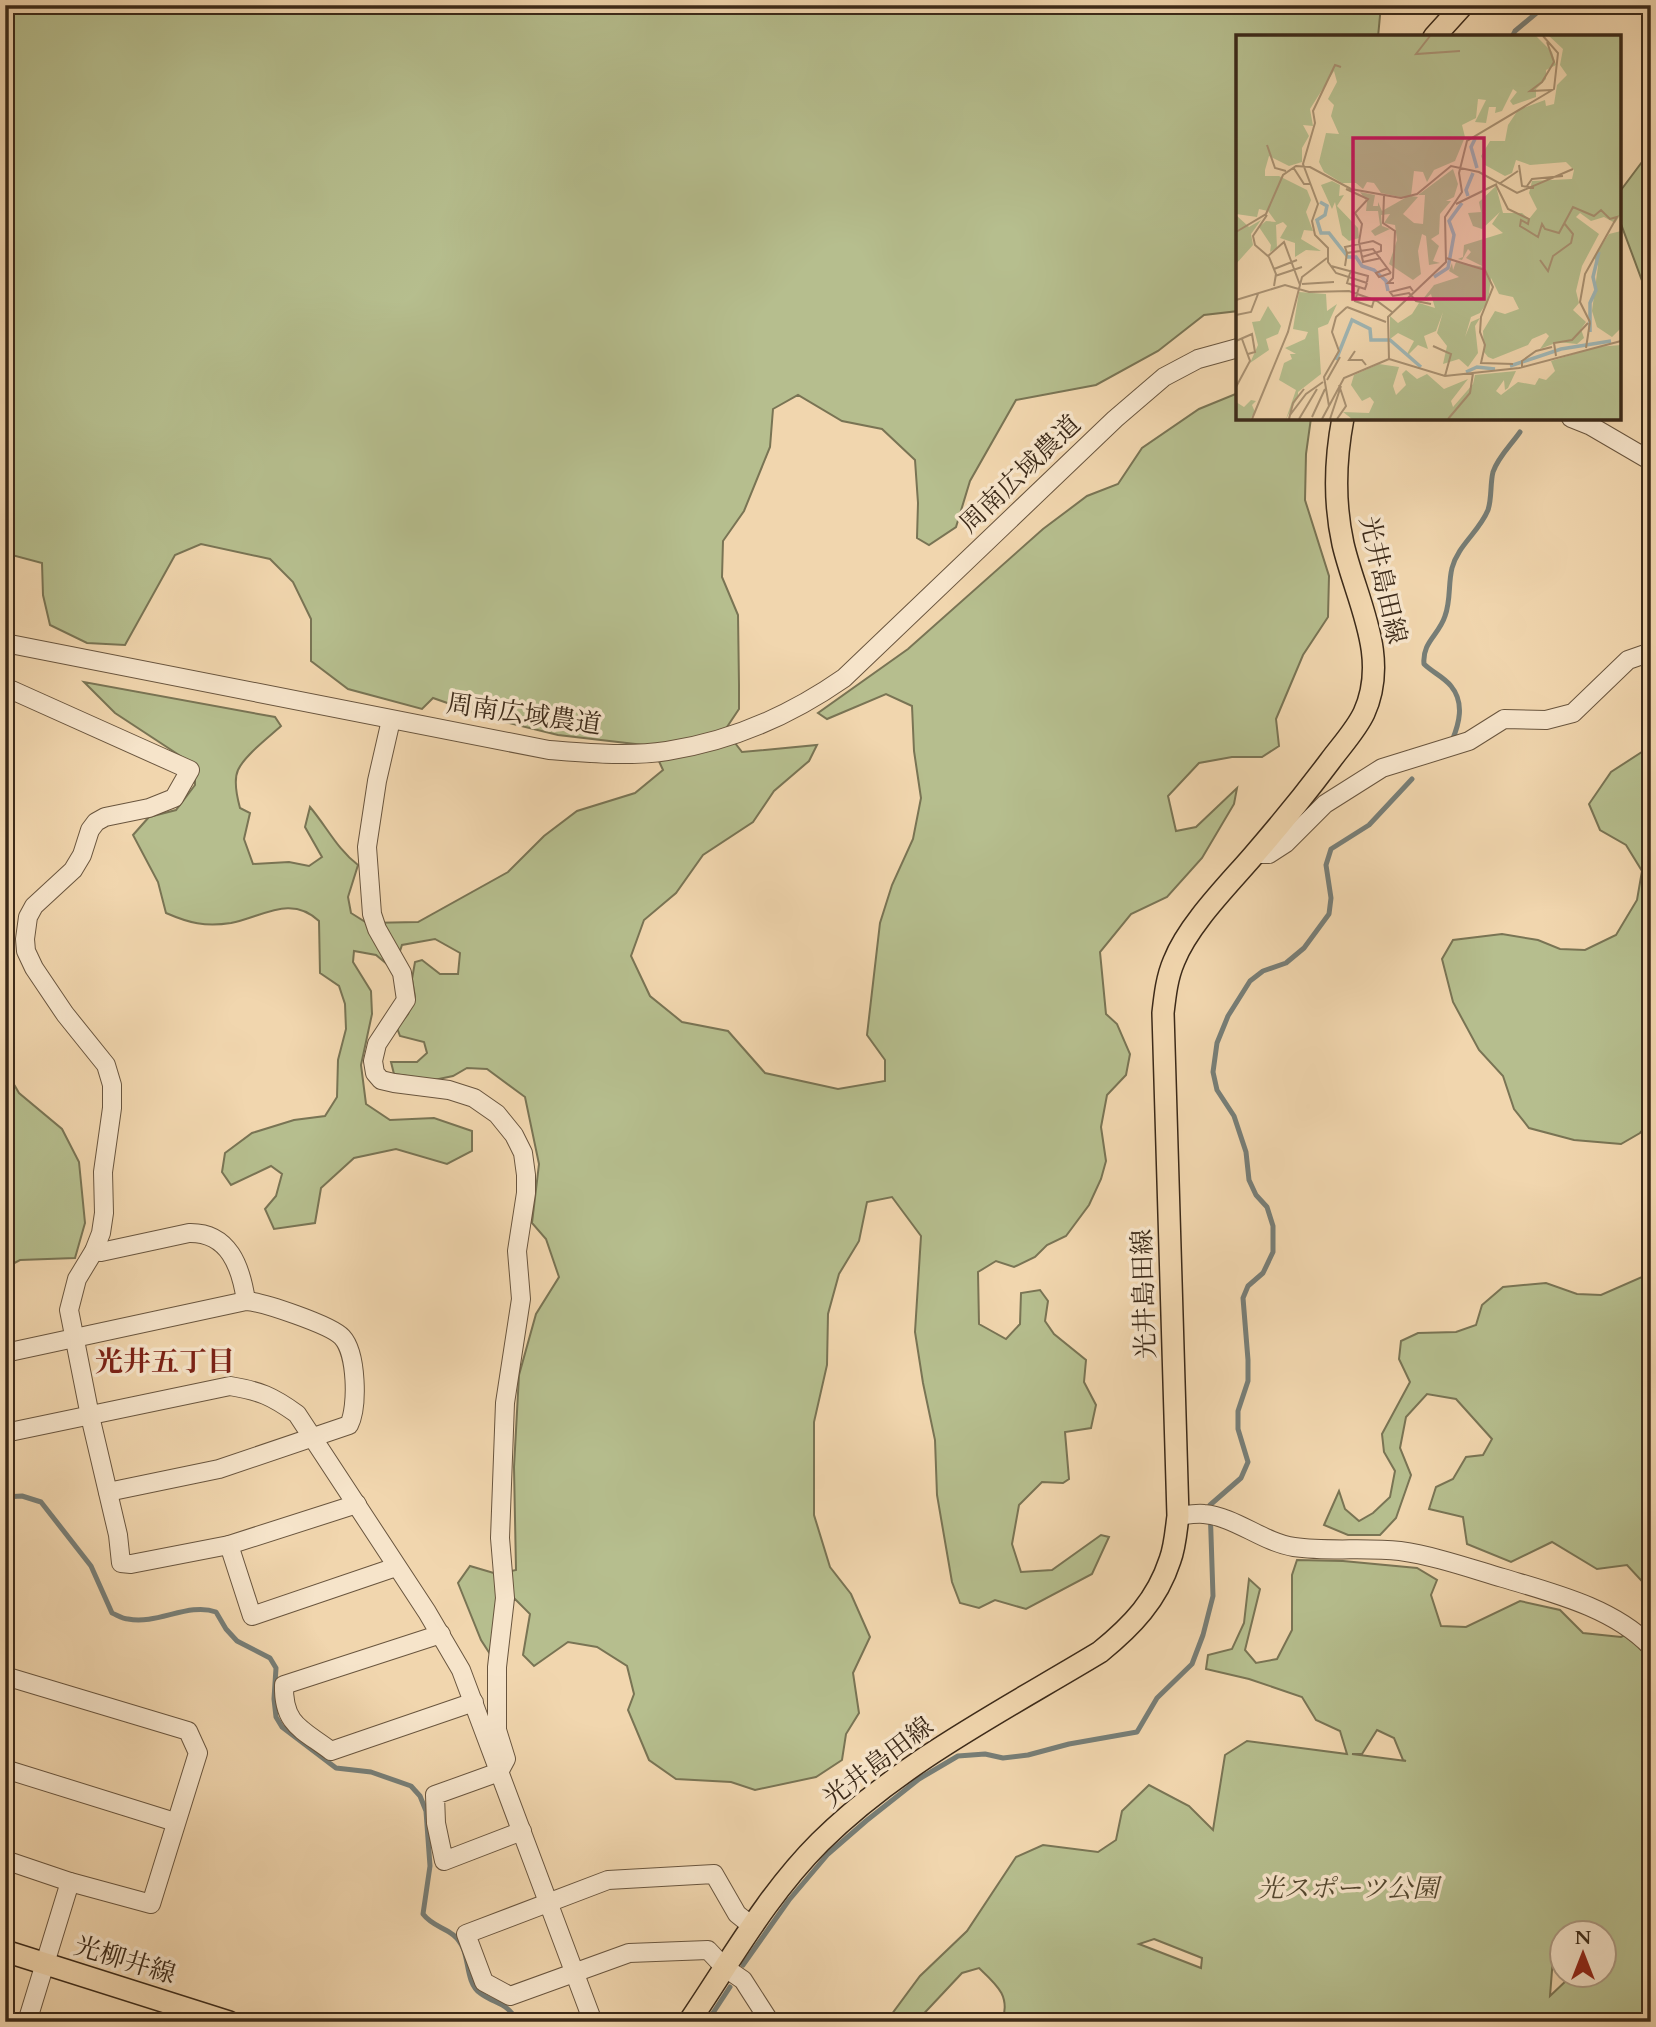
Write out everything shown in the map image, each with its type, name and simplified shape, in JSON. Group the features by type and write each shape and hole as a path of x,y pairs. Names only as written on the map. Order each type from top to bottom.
{"main road":[{"path":"1436,35 1463,5"},
{"name":"光井島田線","path":"689,2022 769,1900 818,1844 866,1800 907,1769 1100,1652 1145,1610 1171,1559 1178,1516 1163,1013 1166,988 1174,960 1217,897 1255,854 1350,734 1363,714 1373,682 1369,623 1343,545 1338,510 1336,477 1342,420"},
{"name":"光柳井線","path":"5,1951 229,2022"}],"street":[{"name":"周南広域農道","path":"5,643 549,750 605,754 666,751 714,741 758,727 810,702 844,678 1115,419 1164,377 1198,359 1236,349"},
{"path":"1576,420 1651,461"},
{"path":"1255,854 1269,854 1286,843 1325,804 1382,768 1469,741 1504,719 1546,720 1573,713 1628,660 1651,652"},
{"path":"5,687 190,770 174,798 132,813 105,817 96,822 73,870 34,906 28,917 25,939 26,951 34,968 65,1014 106,1065 112,1085 112,1108 103,1172 104,1213 101,1233 94,1251 77,1279 69,1310 118,1535 121,1563 131,1564 229,1545 357,1504"},
{"path":"391,720 374,792 367,846 372,914 377,929 402,973 405,1000 398,1015 377,1044 373,1061 375,1073 381,1080 449,1090 482,1103 497,1114 514,1135 523,1153 526,1175 526,1193 517,1251 521,1298 504,1414 500,1538 505,1598 497,1667 497,1730 506,1759 499,1772 435,1795 436,1823 444,1861 522,1831"},
{"path":"94,1251 101,1252 189,1233 203,1233 222,1243 236,1260 246,1301"},
{"path":"5,1353 246,1301 285,1310 341,1335 351,1350 354,1415 349,1425 219,1469 108,1492"},
{"path":"5,1433 230,1387 258,1391 282,1403 297,1415 441,1634 461,1670 593,2022"},
{"path":"1178,1516 1202,1514 1219,1517 1266,1539 1294,1547 1400,1551 1447,1561 1551,1593 1608,1616 1638,1634 1651,1647"},
{"path":"229,1545 252,1616 396,1566"},
{"path":"441,1634 284,1685 284,1706 291,1720 331,1751 474,1702"},
{"path":"5,1676 188,1731 198,1753 151,1904 70,1882 5,1860"},
{"path":"5,1769 175,1822"},
{"path":"752,1926 737,1914 714,1874 608,1880 466,1934 484,1982 510,1996 629,1953 708,1950 724,1967 743,1980 770,2022"},
{"path":"27,2022 70,1882"}],"green space":[{"path":"5,5 1381,5 1378,35 1236,35 1236,311 1204,315 1158,351 1096,385 1016,400 970,481 956,527 929,545 917,538 915,460 882,429 842,421 798,395 773,409 770,447 744,511 723,541 722,577 738,615 739,685 739,709 725,730 742,752 817,745 809,761 774,791 753,822 703,855 676,893 644,920 631,956 650,996 682,1022 728,1031 765,1073 838,1089 885,1081 885,1060 867,1035 880,923 892,885 913,839 921,798 914,751 912,706 886,694 827,719 818,713 908,649 1043,529 1087,496 1118,484 1142,448 1199,409 1236,394 1236,420 1311,420 1306,454 1305,500 1329,576 1328,617 1303,655 1276,719 1279,746 1262,757 1232,757 1199,763 1168,796 1176,831 1196,827 1237,788 1234,804 1202,858 1167,897 1131,914 1100,952 1106,1014 1117,1024 1130,1054 1126,1075 1107,1095 1101,1127 1106,1161 1101,1179 1089,1205 1066,1236 1047,1245 1035,1257 1014,1267 996,1261 978,1272 979,1324 1006,1339 1020,1324 1021,1293 1040,1290 1048,1301 1045,1321 1054,1334 1086,1360 1084,1382 1096,1405 1091,1428 1065,1432 1069,1479 1063,1483 1042,1482 1019,1505 1012,1544 1021,1572 1052,1570 1101,1535 1109,1537 1092,1574 1026,1609 995,1600 979,1608 960,1603 952,1582 937,1495 935,1440 915,1332 921,1236 892,1197 867,1202 859,1241 839,1274 828,1314 827,1365 814,1422 814,1515 830,1567 851,1594 870,1637 853,1673 859,1713 846,1734 842,1760 816,1777 755,1790 731,1782 676,1779 649,1760 628,1710 634,1694 627,1666 597,1647 568,1642 534,1666 523,1655 530,1614 515,1599 496,1612 490,1654 481,1640 458,1583 470,1566 497,1574 516,1570 514,1467 519,1375 536,1314 559,1277 546,1239 532,1223 539,1164 525,1097 487,1069 467,1068 453,1076 434,1080 394,1074 391,1062 417,1062 427,1053 424,1042 400,1036 397,1028 408,1014 415,997 412,979 415,962 422,960 440,974 458,974 460,953 435,939 402,945 399,954 388,965 376,955 354,951 353,962 371,991 372,1014 361,1065 366,1104 390,1120 434,1118 472,1131 472,1151 447,1164 396,1149 354,1158 321,1188 315,1223 274,1229 265,1209 276,1196 282,1174 271,1166 231,1185 222,1172 225,1153 252,1133 294,1120 325,1116 337,1097 338,1060 346,1029 345,1004 339,986 320,973 319,921 308,913 287,908 213,925 190,922 166,913 158,882 133,835 149,817 176,810 195,785 195,770 185,759 115,713 84,682 275,717 281,726 246,758 236,779 240,808 250,813 244,839 253,864 289,862 309,866 322,857 305,827 310,807 338,845 358,865 348,897 351,913 367,923 418,922 508,872 544,836 577,811 635,793 663,770 652,746 558,735 493,719 433,698 422,709 348,689 311,661 311,619 293,582 270,559 201,544 175,555 125,645 87,643 50,625 43,595 42,563 12,555 5,557"},
{"path":"1651,150 1651,305 1621,224 1621,190"},
{"path":"1651,746 1651,1120 1640,1133 1621,1144 1574,1140 1529,1128 1514,1109 1503,1076 1479,1050 1453,1002 1442,959 1453,940 1502,934 1538,940 1560,949 1585,950 1616,935 1637,900 1642,871 1626,845 1600,830 1589,804 1611,772"},
{"path":"5,1069 19,1093 62,1129 79,1162 85,1223 75,1258 20,1260 5,1268"},
{"path":"1651,1273 1651,1591 1627,1565 1597,1569 1552,1542 1511,1562 1467,1544 1463,1517 1429,1509 1436,1487 1453,1479 1466,1457 1483,1455 1492,1439 1456,1399 1427,1394 1406,1417 1400,1448 1411,1475 1396,1518 1380,1535 1348,1535 1324,1525 1339,1491 1345,1509 1359,1521 1373,1513 1390,1497 1395,1471 1384,1452 1382,1434 1410,1382 1399,1359 1401,1341 1418,1333 1456,1332 1476,1325 1482,1305 1503,1287 1546,1283 1577,1294 1601,1295"},
{"name":"光スポーツ公園","path":"1297,1560 1417,1568 1437,1580 1431,1595 1441,1626 1466,1627 1520,1601 1560,1610 1583,1633 1621,1637 1648,1624 1651,1618 1651,2022 1002,2022 1005,2005 1001,1992 979,1968 962,1973 916,2022 886,2022 920,1976 967,1931 1016,1857 1043,1845 1098,1852 1116,1840 1122,1811 1149,1785 1189,1806 1213,1830 1225,1755 1247,1741 1347,1754 1340,1731 1316,1720 1302,1697 1249,1679 1206,1669 1208,1655 1232,1649 1244,1623 1249,1579 1260,1589 1245,1650 1256,1663 1277,1659 1292,1630 1292,1575","holes":["1377,1730 1394,1738 1403,1760 1406,1761 1352,1754 1362,1754","1154,1939 1202,1958 1201,1968 1139,1944"]}],"waterway":[{"path":"1513,35 1546,5"},
{"path":"1452,741 1458,721 1458,699 1448,683 1424,664 1424,656 1445,616 1455,560 1484,518 1488,510 1495,467 1520,432"},
{"path":"743,1965 789,1900 828,1854 919,1779 958,1756 985,1754 1003,1758 1028,1755 1069,1744 1137,1732 1157,1698 1192,1664 1213,1596 1210,1505 1241,1478 1248,1462 1238,1429 1238,1411 1248,1381 1243,1298 1248,1286 1263,1273 1273,1252 1273,1226 1267,1207 1256,1195 1249,1180 1246,1152 1234,1116 1217,1090 1213,1072 1217,1043 1228,1016 1250,981 1263,971 1286,963 1304,948 1329,914 1331,898 1326,865 1331,849 1369,825 1412,779"},
{"path":"5,1497 22,1496 41,1502 91,1566 112,1613 139,1620 184,1611 216,1612 237,1641 270,1658 276,1668 274,1699 276,1717 282,1727 336,1768 371,1772 411,1786 420,1796 426,1811 430,1866 423,1914 459,1941 476,1989 505,2007 518,2022"},
{"path":"707,2022 730,1987"}],"district":[{"name":"光井五丁目","path":"165,1362"}]}
